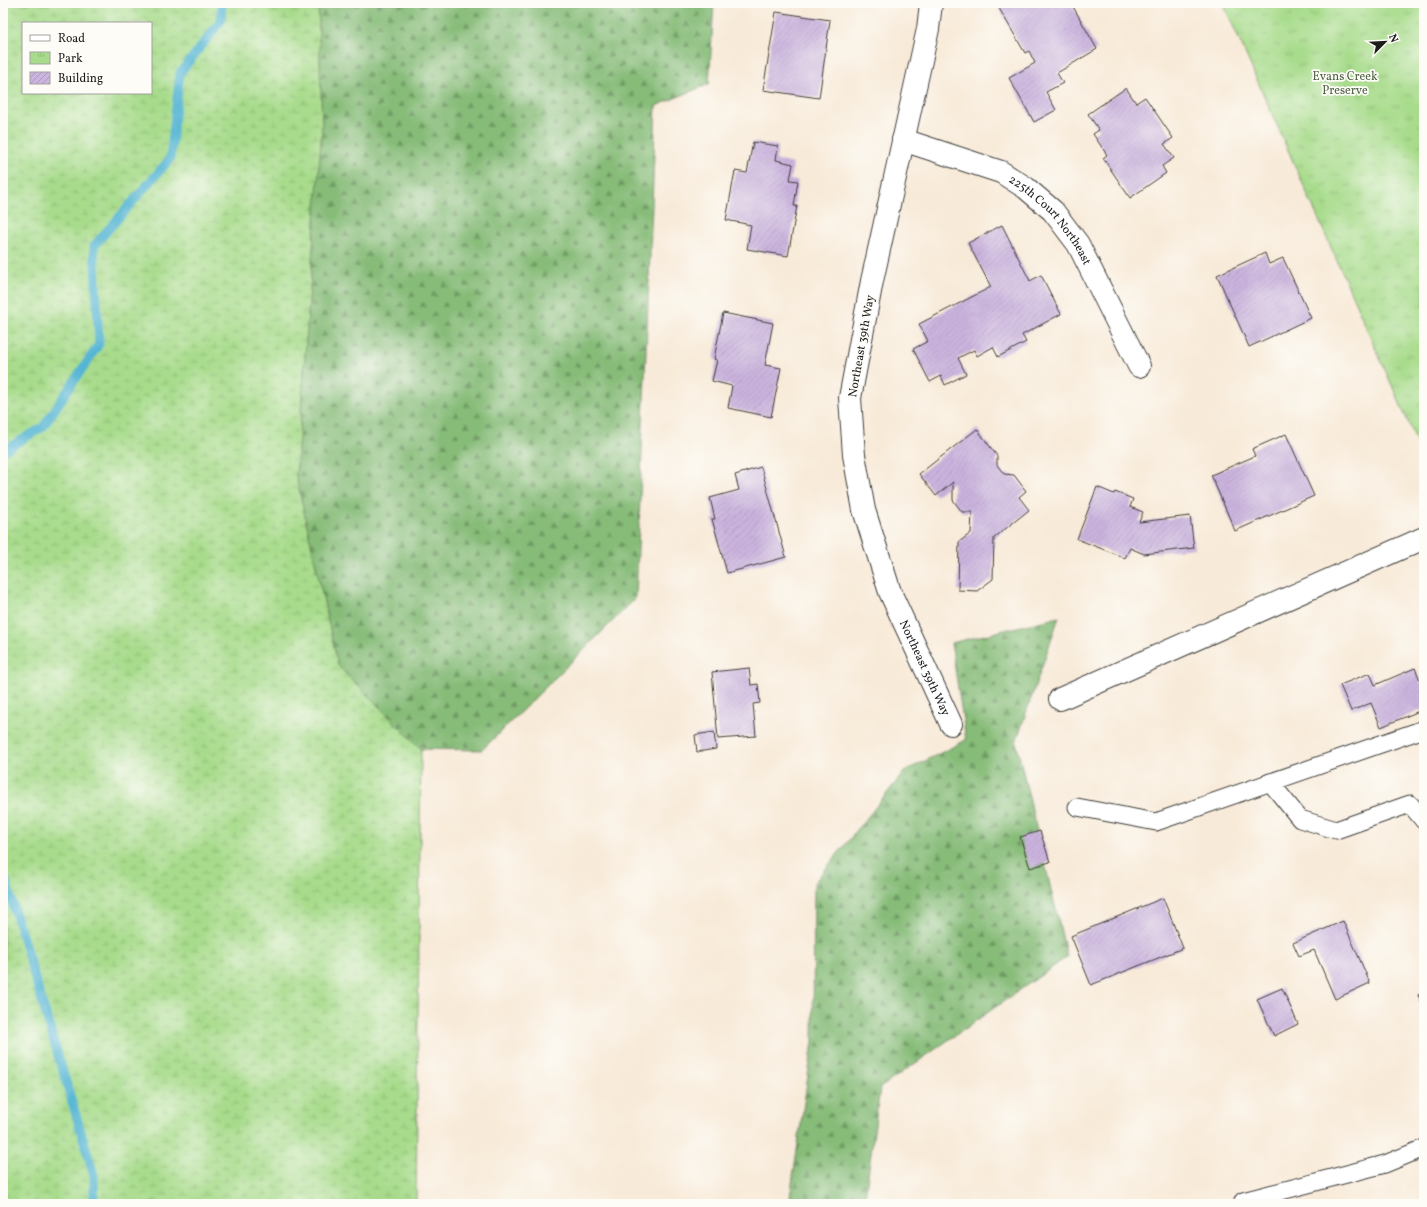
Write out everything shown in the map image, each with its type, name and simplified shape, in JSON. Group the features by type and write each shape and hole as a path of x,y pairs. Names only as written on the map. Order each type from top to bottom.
{"street":[{"name":"Northeast 39th Way","path":"931,3 928,29 872,281 850,398 854,455 864,510 890,592 951,724"},
{"name":"225th Court Northeast","path":"904,140 1000,172 1026,188 1053,211 1078,244 1139,366"},
{"path":"1060,699 1424,538"}],"lane":[{"path":"1077,807 1156,822 1424,729"},
{"path":"1270,782 1300,819 1336,830 1410,804 1424,821"},
{"path":"1243,1201 1385,1164 1424,1148"}],"green space":[{"path":"3,3 318,3 322,126 296,476 338,666 421,749 416,1204 3,1204"},
{"path":"318,3 714,3 709,84 656,106 636,598 482,750 421,749 338,666 296,476 322,126"},
{"name":"Evans Creek Preserve","path":"1223,3 1424,3 1424,458"},
{"path":"1059,617 1016,742 1067,957 880,1088 864,1204 789,1204 813,1042 814,883 905,771 966,740 951,643"}],"building":[{"path":"996,3 1071,3 1097,49 1057,73 1063,83 1046,92 1056,110 1034,122 1009,78 1035,63 1029,51 1025,53"},
{"path":"776,12 830,20 819,98 763,90"},
{"path":"1126,88 1136,103 1145,97 1173,138 1164,144 1174,158 1162,166 1166,173 1130,198 1103,158 1107,155 1093,134 1099,130 1088,114"},
{"path":"753,142 778,146 776,160 793,164 790,180 798,181 794,206 797,206 788,256 747,249 751,225 726,220 735,171 747,173"},
{"path":"1002,225 1030,281 1041,275 1061,314 1022,335 1026,342 998,357 993,347 977,356 974,350 958,358 966,374 945,385 941,376 930,382 913,349 928,341 919,324 991,287 968,243"},
{"path":"1265,253 1269,264 1283,258 1311,318 1249,347 1217,275"},
{"path":"723,313 773,323 765,365 781,368 771,417 728,408 732,386 712,381 717,360 714,359"},
{"path":"977,429 997,456 997,465 1004,474 1014,475 1026,491 1019,497 1029,510 994,538 993,579 977,591 958,590 959,542 971,533 972,512 962,512 953,500 953,482 936,496 919,474"},
{"path":"1286,434 1314,496 1235,531 1211,475 1255,456 1252,449"},
{"path":"761,467 786,557 727,573 712,519 715,519 710,498 739,490 735,475"},
{"path":"1097,487 1114,494 1115,492 1133,499 1130,507 1143,512 1139,522 1190,516 1194,548 1144,554 1130,548 1125,558 1077,539"},
{"path":"749,668 751,685 758,684 760,703 753,704 756,736 718,739 712,672"},
{"path":"1415,668 1424,690 1424,709 1381,727 1371,703 1351,711 1340,685 1370,673 1375,685"},
{"path":"714,732 716,749 697,752 695,735"},
{"path":"1040,831 1050,862 1030,868 1020,837"},
{"path":"1163,898 1183,948 1091,985 1071,936"},
{"path":"1343,921 1370,983 1335,999 1314,950 1299,956 1293,943"},
{"path":"1282,988 1298,1024 1274,1036 1257,999"},
{"path":"1424,992 1424,1007 1418,995"}],"waterway":[{"path":"3,451 43,427 99,344 94,246 170,159 180,73 221,21 222,3"},
{"path":"3,872 94,1175 94,1204"}]}
